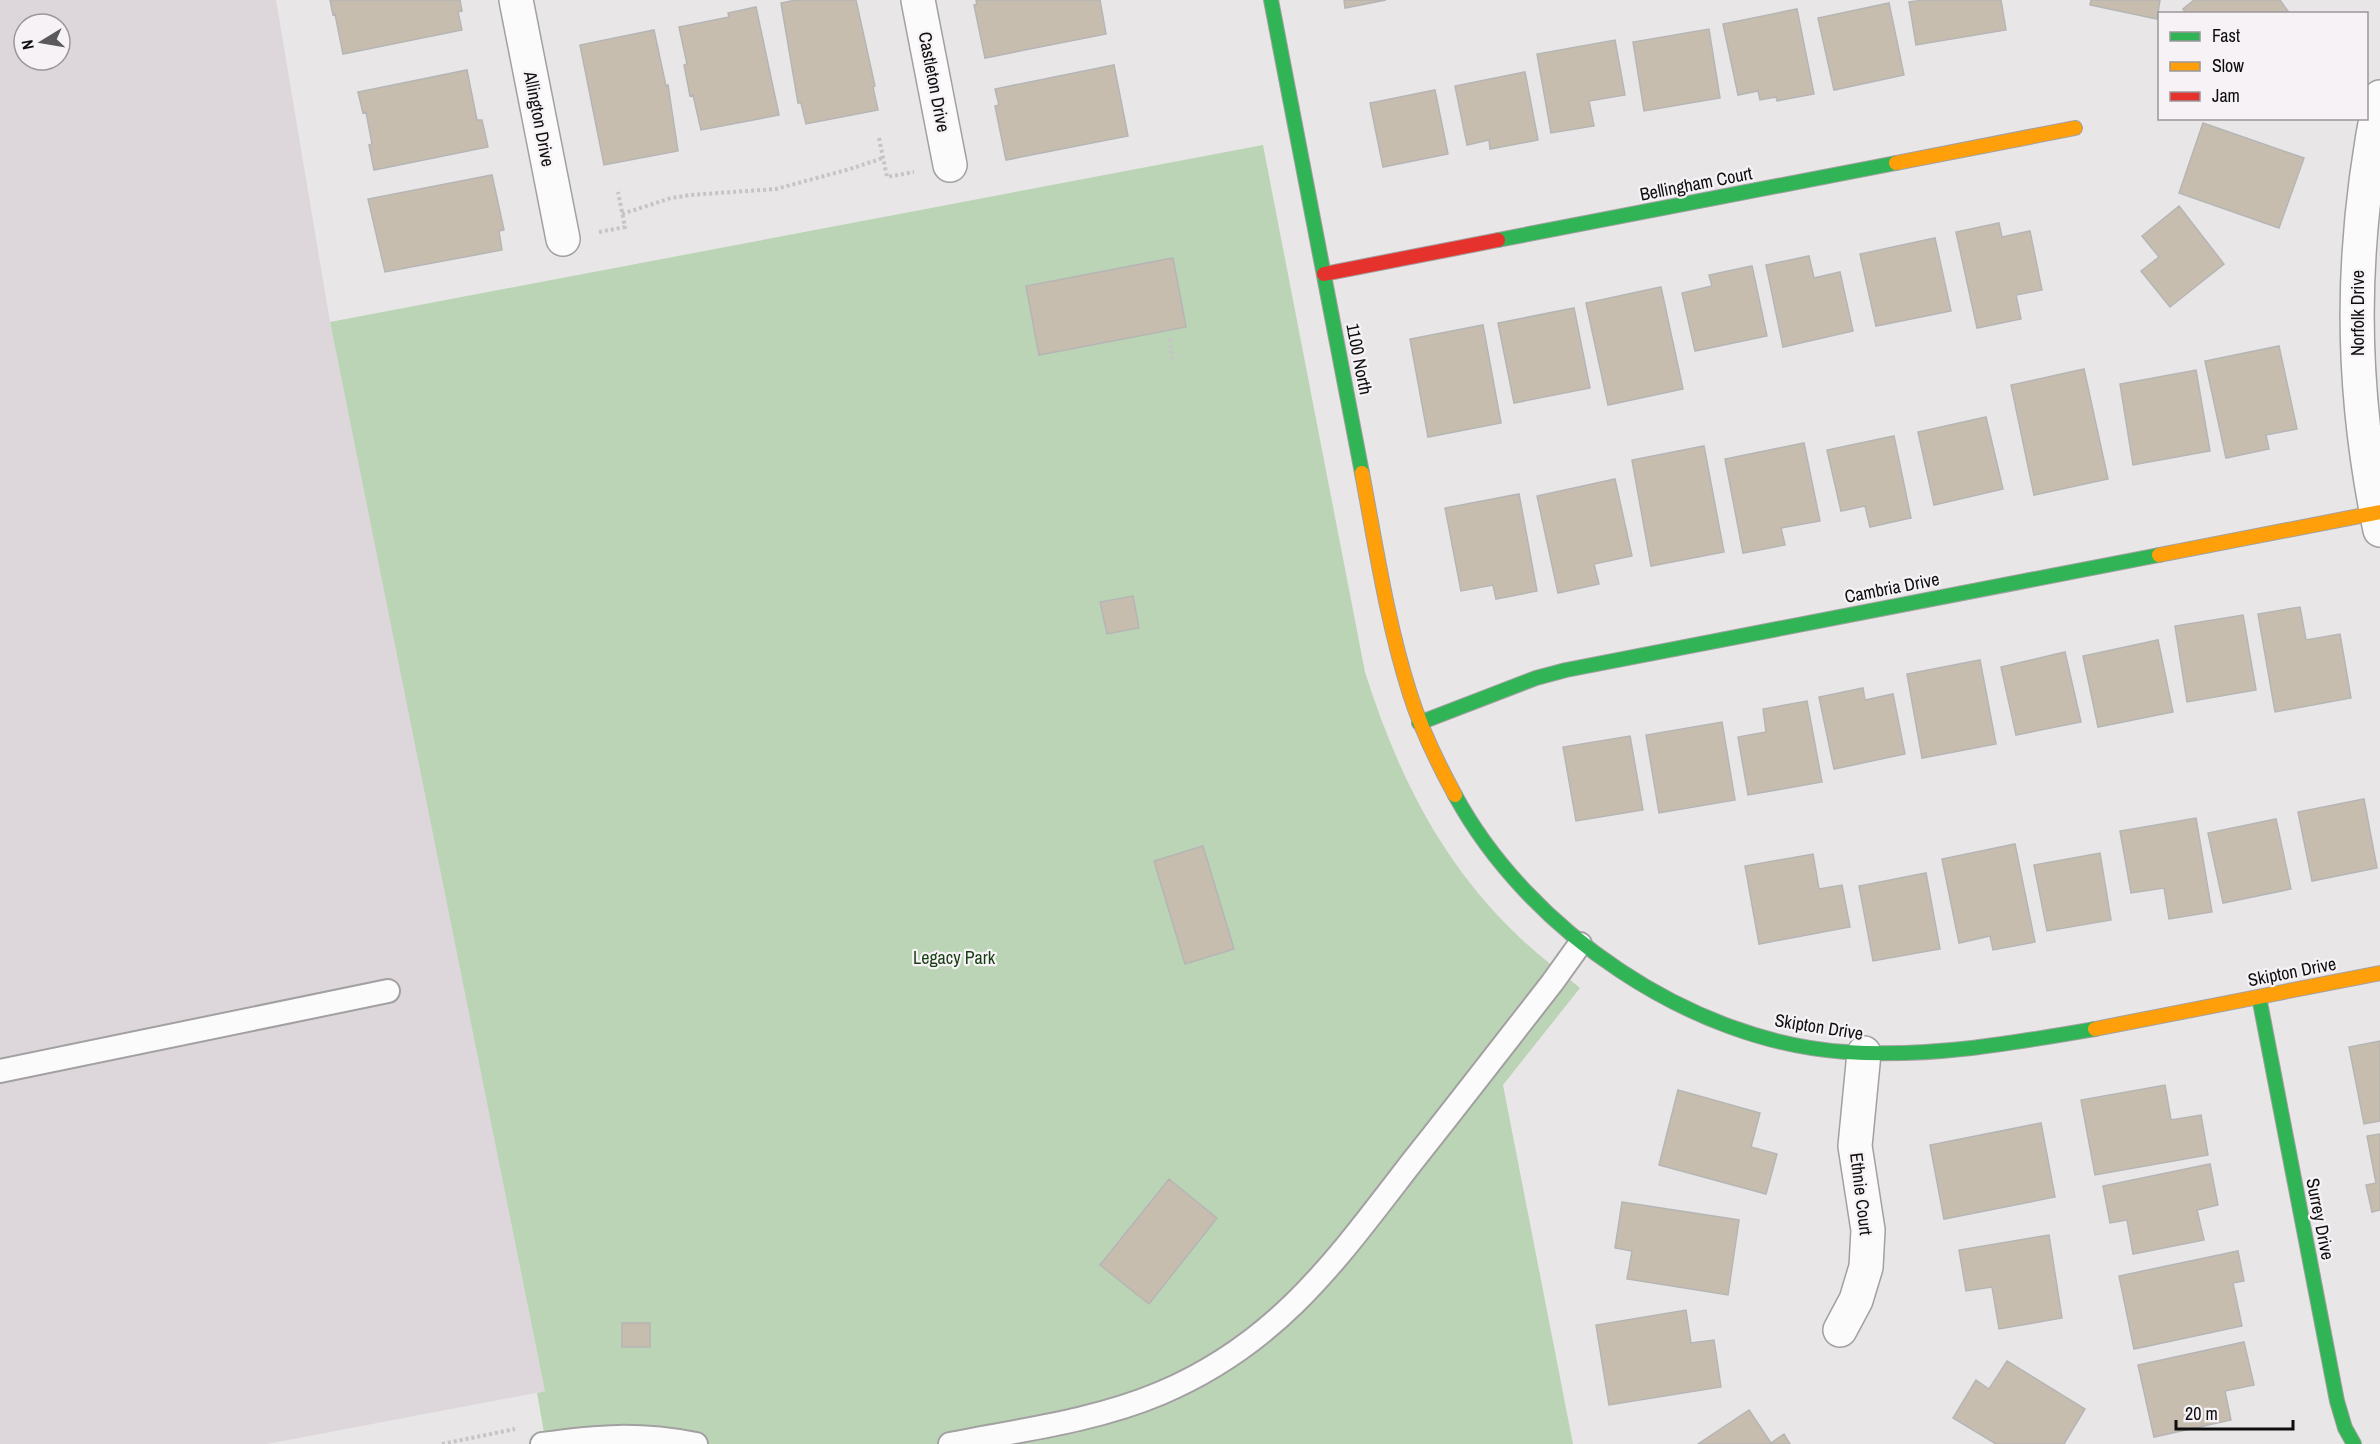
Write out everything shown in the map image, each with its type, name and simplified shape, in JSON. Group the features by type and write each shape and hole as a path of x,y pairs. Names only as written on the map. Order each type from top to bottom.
{"street":[{"name":"Allington Drive","path":"516,0 562,239"},
{"name":"Castleton Drive","path":"918,0 950,165"},
{"name":"1100 North","path":"1271,0 1392,630 1419,723"},
{"name":"Norfolk Drive","path":"2379,518 2364,440 2356,334 2357,268 2364,192 2380,97"},
{"name":"Bellingham Court","path":"1324,274 2075,128"},
{"name":"Cambria Drive","path":"1419,723 1536,678 1566,669 2379,518"},
{"name":"Skipton Drive","path":"1419,723 1455,797 1480,837 1515,882 1580,944 1646,989 1688,1009 1775,1040 1821,1050 1864,1053 1938,1051 2016,1043 2380,973"},
{"name":"Surrey Drive","path":"2259,997 2337,1401 2345,1428 2354,1444"},
{"name":"Ethnie Court","path":"1840,1330 1856,1300 1866,1267 1868,1230 1855,1146 1864,1053"}],"lane":[{"path":"950,1444 1112,1411 1152,1396 1206,1370 1276,1322 1337,1259 1580,944"},
{"path":"0,1071 388,992"},
{"path":"551,1443 601,1436 632,1436 664,1438 696,1444"}],"path":[{"path":"879,138 887,177"},
{"path":"622,214 680,196 730,190 777,189 809,182 883,158"},
{"path":"618,192 625,227"},
{"path":"1169,339 1173,362"},
{"path":"442,1444 521,1428"}],"shaded area":[{"path":"0,0 276,0 330,322 546,1391 267,1444 0,1444"}],"green space":[{"name":"Legacy Park","path":"1263,145 1365,672 1377,708 1406,778 1423,811 1463,874 1514,932 1580,988 1503,1085 1573,1444 546,1444 537,1393 545,1391 330,322"}],"building":[{"path":"330,0 460,0 462,11 458,12 462,30 343,54"},
{"path":"796,0 856,0 878,110 806,124 801,103 798,103 781,3"},
{"path":"976,0 1100,0 1106,34 985,58 974,5 977,4"},
{"path":"1344,0 1386,0 1345,8"},
{"path":"2001,0 2006,30 1916,45 1909,2"},
{"path":"2091,0 2160,0 2157,19 2090,5"},
{"path":"2194,0 2280,0 2289,12 2185,12 2183,9"},
{"path":"1889,3 1904,75 1834,90 1818,18"},
{"path":"756,7 779,115 701,130 693,95 690,96 684,65 687,64 679,27 729,17 728,13"},
{"path":"1797,9 1814,94 1777,101 1776,97 1760,100 1758,91 1738,95 1723,24"},
{"path":"1709,29 1720,98 1644,111 1633,42"},
{"path":"654,30 666,86 668,85 678,151 604,165 580,45"},
{"path":"1615,40 1625,95 1589,101 1594,126 1551,133 1537,54"},
{"path":"1114,65 1128,136 1006,160 995,106 999,105 995,89"},
{"path":"467,70 477,120 482,120 488,147 374,170 366,112 363,113 358,92"},
{"path":"1525,72 1538,140 1490,149 1489,140 1467,145 1455,86"},
{"path":"1435,90 1448,154 1383,167 1370,103"},
{"path":"2203,123 2304,158 2279,228 2179,193"},
{"path":"492,175 504,230 499,231 502,250 385,272 368,199"},
{"path":"2179,206 2224,264 2170,307 2141,271 2159,257 2142,236"},
{"path":"1999,223 2002,237 2030,231 2042,290 2016,295 2021,319 1977,328 1956,232"},
{"path":"1935,238 1951,311 1876,326 1860,254"},
{"path":"1809,256 1814,278 1840,272 1853,331 1783,347 1766,265"},
{"path":"1173,258 1186,327 1039,355 1026,286"},
{"path":"1752,266 1767,336 1695,351 1682,293 1712,286 1709,275"},
{"path":"1661,287 1683,389 1608,405 1586,303"},
{"path":"1574,308 1590,388 1514,403 1498,323"},
{"path":"1483,325 1501,423 1428,437 1410,339"},
{"path":"2279,346 2297,429 2266,435 2269,449 2226,458 2205,361"},
{"path":"2084,369 2108,479 2034,495 2011,385"},
{"path":"2196,370 2210,451 2133,465 2120,384"},
{"path":"1986,417 2003,489 1934,505 1918,432"},
{"path":"1894,436 1911,518 1870,527 1865,506 1841,511 1827,450"},
{"path":"1804,443 1820,521 1781,528 1785,545 1743,553 1725,459"},
{"path":"1704,446 1724,552 1651,566 1632,460"},
{"path":"1615,479 1632,556 1594,564 1599,584 1558,593 1537,496"},
{"path":"1519,494 1537,591 1496,599 1493,585 1461,591 1445,508"},
{"path":"1133,596 1139,628 1107,634 1100,602"},
{"path":"2300,607 2306,640 2340,634 2351,698 2275,712 2258,614"},
{"path":"2243,615 2256,690 2187,702 2175,626"},
{"path":"2158,640 2173,712 2098,727 2083,656"},
{"path":"2065,652 2081,722 2016,735 2001,667"},
{"path":"1980,660 1996,744 1922,758 1907,674"},
{"path":"1863,688 1865,700 1893,694 1905,754 1834,769 1819,697"},
{"path":"1807,701 1822,782 1748,795 1738,737 1766,732 1763,709"},
{"path":"1722,722 1735,800 1659,813 1646,735"},
{"path":"1630,736 1643,810 1576,821 1563,747"},
{"path":"2364,799 2377,868 2312,881 2298,812"},
{"path":"2196,818 2212,912 2169,919 2164,888 2131,893 2120,831"},
{"path":"2276,819 2291,889 2223,903 2208,833"},
{"path":"2015,844 2035,942 1993,950 1990,936 1959,943 1942,859"},
{"path":"1203,846 1234,949 1185,964 1154,861"},
{"path":"2100,853 2111,920 2047,931 2034,865"},
{"path":"1813,854 1819,889 1842,885 1850,927 1759,944 1745,866"},
{"path":"1926,873 1940,949 1873,961 1859,886"},
{"path":"2380,1041 2380,1121 2364,1124 2349,1047"},
{"path":"2165,1085 2171,1120 2201,1115 2208,1155 2095,1175 2081,1100"},
{"path":"1678,1090 1760,1113 1751,1147 1777,1154 1766,1194 1659,1165"},
{"path":"2041,1123 2055,1197 1944,1219 1930,1145"},
{"path":"2380,1134 2380,1210 2372,1212 2366,1185 2376,1183 2367,1136"},
{"path":"2210,1164 2218,1205 2197,1210 2204,1240 2133,1254 2127,1220 2110,1223 2103,1186"},
{"path":"1169,1179 1217,1218 1149,1304 1100,1265"},
{"path":"1622,1202 1739,1220 1728,1295 1627,1279 1632,1251 1615,1248"},
{"path":"2049,1235 2062,1318 1999,1329 1992,1287 1966,1291 1959,1250"},
{"path":"2238,1251 2244,1281 2233,1283 2242,1326 2134,1349 2119,1276"},
{"path":"1686,1310 1691,1343 1714,1340 1721,1387 1609,1405 1596,1325"},
{"path":"622,1323 650,1323 650,1347 622,1347"},
{"path":"2244,1342 2254,1385 2225,1391 2231,1420 2154,1437 2138,1365"},
{"path":"2007,1361 2085,1409 2064,1444 1996,1444 1953,1418 1976,1380 1989,1389"},
{"path":"1749,1410 1771,1443 1784,1434 1790,1444 1698,1444"}],"traffic: fast":[{"path":"1271,0 1362,473"},
{"path":"1498,240 1896,163"},
{"path":"1419,723 1536,678 1566,670 2159,555"},
{"path":"1455,795 1486,844 1525,891 1570,933 1620,970 1673,1002 1730,1027 1788,1044 1846,1052 1877,1053 1971,1048 2095,1029"},
{"path":"2259,997 2337,1401 2345,1428 2354,1444"}],"traffic: slow":[{"path":"1896,163 2075,128"},
{"path":"1362,473 1383,584 1402,667 1424,733 1455,795"},
{"path":"2159,555 2380,512"},
{"path":"2095,1029 2380,973"}],"traffic: jam":[{"path":"1324,274 1498,240"}]}
